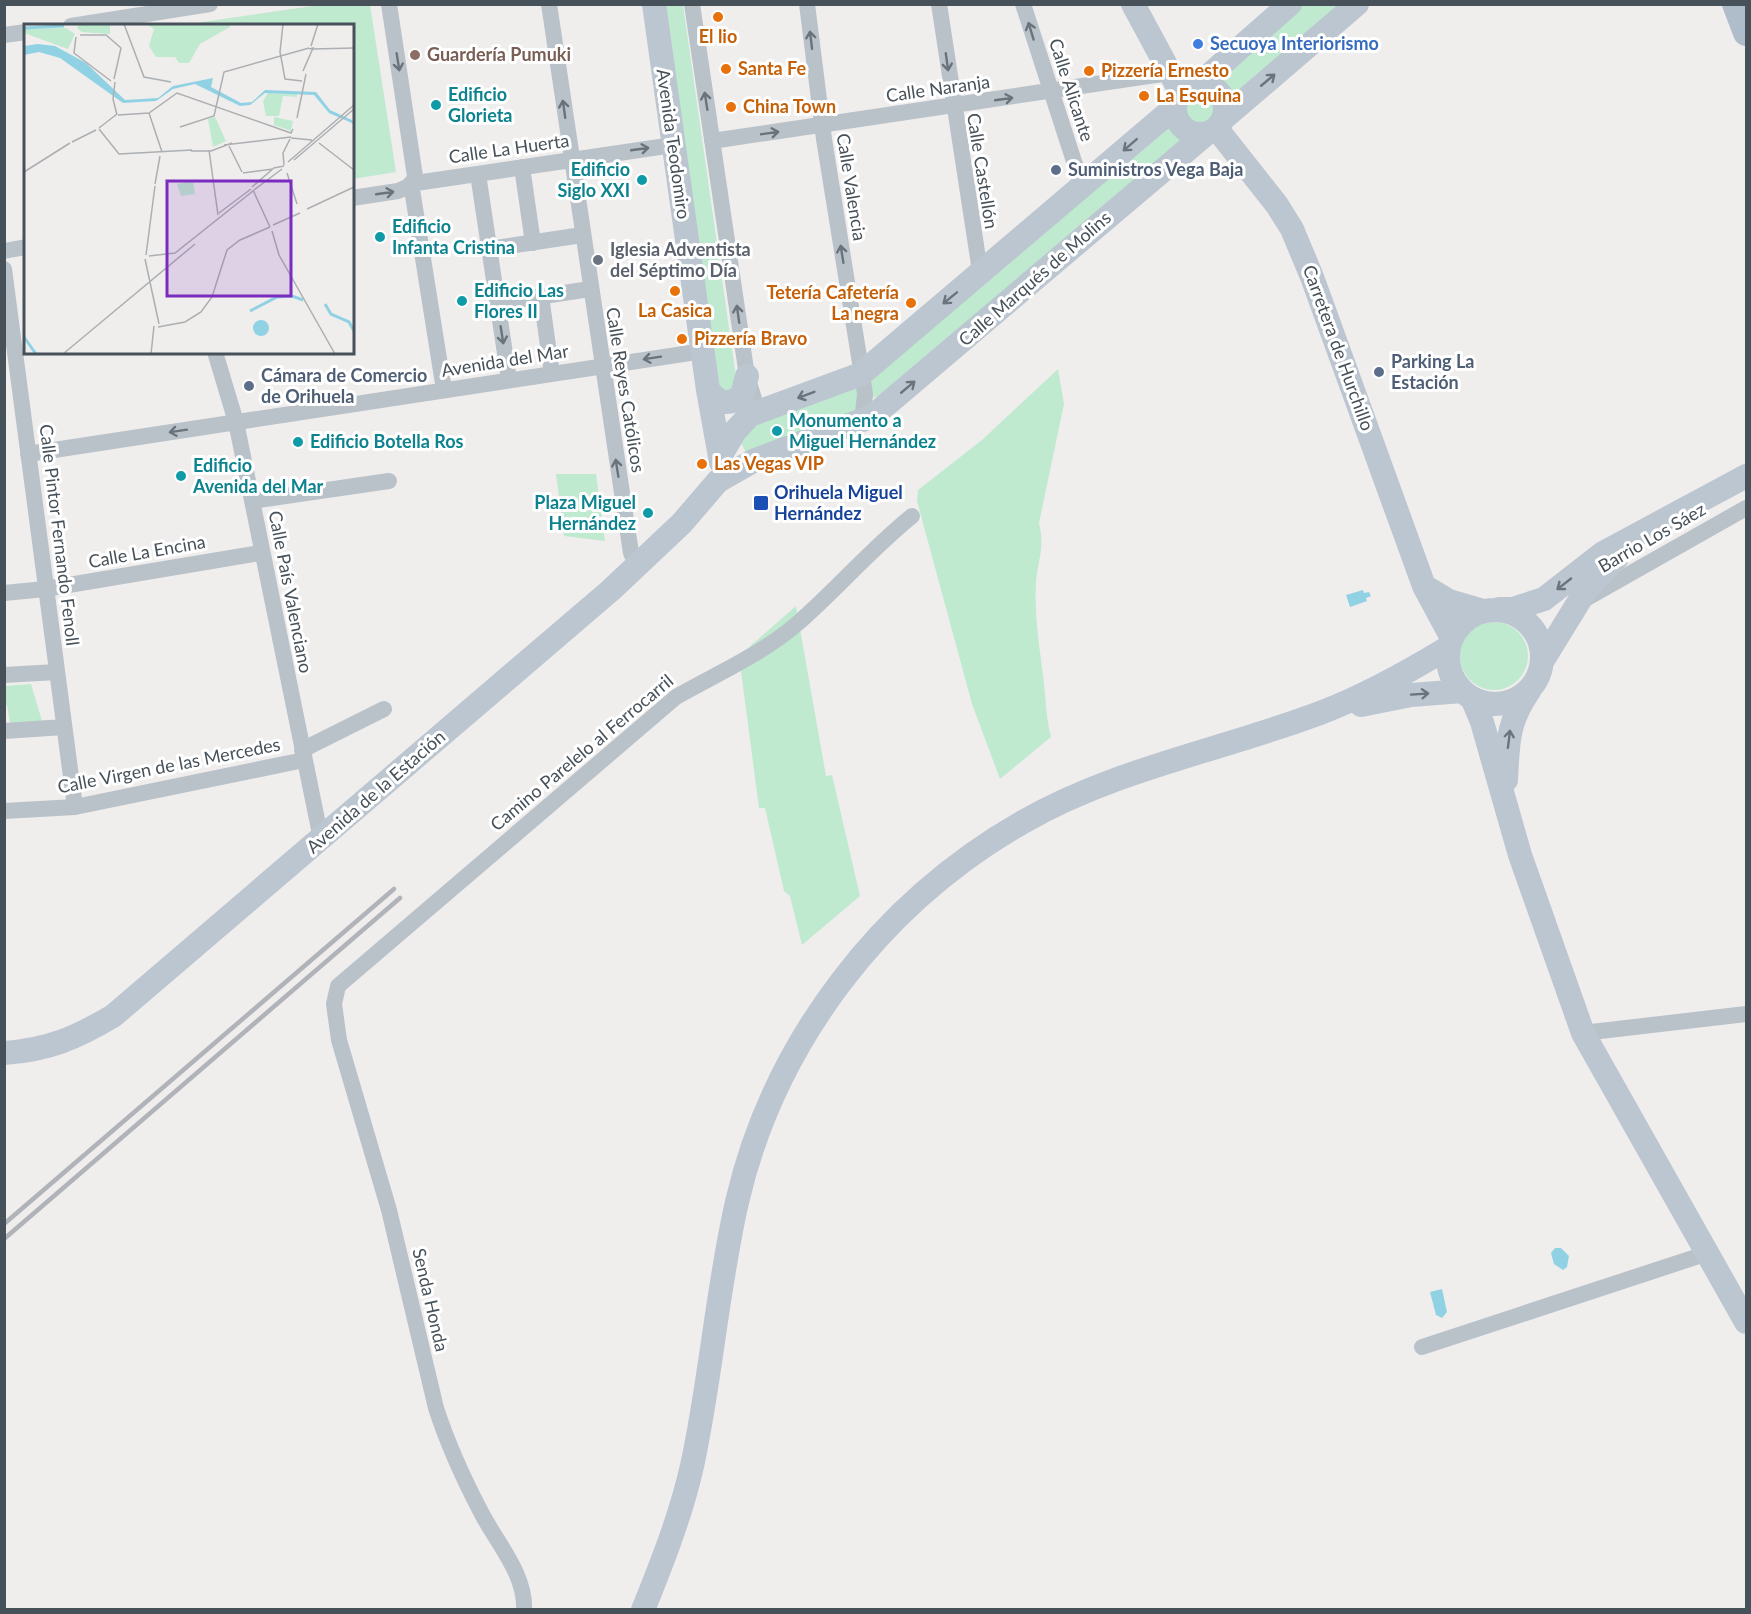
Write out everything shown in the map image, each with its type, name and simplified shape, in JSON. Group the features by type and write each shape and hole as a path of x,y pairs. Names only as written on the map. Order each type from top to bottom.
{"main road":[{"path":"1736,4 1746,33"}],"street":[{"path":"80,24 116,16 210,4"},
{"path":"389,4 444,390"},
{"name":"Calle Reyes Católicos","path":"549,4 601,366 631,553 637,566"},
{"name":"Avenida Teodomiro","path":"654,4 703,351 722,396 721,455 718,480"},
{"path":"692,4 747,376 755,402 762,410"},
{"name":"Calle Valencia","path":"807,4 822,125 861,374"},
{"name":"Calle Castellón","path":"939,4 980,272"},
{"name":"Calle Alicante","path":"1023,4 1082,186"},
{"path":"1133,4 1183,88 1176,117 1185,129 1192,133 1216,127 1223,97 1213,87 1183,88"},
{"path":"721,455 744,418 861,374 1082,186 1183,88 1290,4"},
{"name":"Calle Marqués de Molins","path":"718,480 753,461 862,422 928,370 1216,127 1357,4"},
{"path":"4,35 24,32"},
{"name":"Calle Naranja","path":"712,141 1050,92 1183,88"},
{"name":"Carretera de Hurchillo","path":"1216,127 1277,205 1292,229 1312,277 1424,586 1450,643"},
{"name":"Calle La Huerta","path":"354,198 398,191 414,183 673,145"},
{"path":"522,167 533,243"},
{"path":"477,174 509,380"},
{"path":"489,249 582,235"},
{"path":"4,251 24,247"},
{"name":"Calle Pintor Fernando Fenoll","path":"4,269 75,807"},
{"path":"497,303 590,289"},
{"path":"541,296 552,374"},
{"name":"Avenida del Mar","path":"28,454 703,351"},
{"name":"Calle País Valenciano","path":"216,354 236,422 260,553 321,839"},
{"path":"861,374 866,403 862,422"},
{"path":"722,396 742,395 747,376"},
{"path":"734,434 735,449 753,461"},
{"path":"1533,685 1512,701 1485,702 1468,694 1453,679 1448,663 1450,643 1459,626 1491,610 1513,609 1544,599 1603,553 1746,476"},
{"name":"Avenida de la Estación","path":"4,1053 33,1051 75,1038 113,1016 637,566 682,523 718,480"},
{"path":"252,501 389,481"},
{"name":"Barrio Los Sáez","path":"1578,603 1746,508"},
{"name":"Camino Parelelo al Ferrocarril","path":"338,986 676,696 711,677 737,667 797,624 890,534 912,516"},
{"path":"1505,797 1510,728 1515,711 1533,685 1543,660 1578,603 1613,561 1648,530"},
{"name":"Calle La Encina","path":"4,593 45,589 260,553"},
{"path":"1424,586 1449,601 1514,613 1536,632 1543,660"},
{"path":"643,1610 664,1559 692,1468 737,1201 757,1137 783,1072 847,973 902,912 961,862 1024,821 1090,790 1321,712 1405,674 1450,643"},
{"path":"4,675 57,672"},
{"path":"1321,712 1411,695 1468,694"},
{"path":"1468,694 1505,797 1520,855 1583,1033 1746,1322"},
{"name":"Calle Virgen de las Mercedes","path":"4,811 75,807 303,755 384,709"},
{"path":"4,731 64,727"},
{"name":"Senda Honda","path":"338,986 334,1004 339,1040 389,1210 436,1408 445,1438 482,1514 512,1566 522,1589 524,1610"},
{"path":"1583,1033 1746,1014"},
{"path":"1422,1347 1708,1253"}],"green space":[{"path":"319,5 370,5 396,172 354,179 354,24 189,24"},
{"path":"661,5 683,5 737,384 735,392 720,394"},
{"path":"1300,5 1341,5 1213,120 878,401 876,396 849,416 752,465 735,431 801,407 1192,94 1198,93"},
{"path":"1058,369 1064,404 1039,523 1041,547 1036,582 1038,633 1051,737 1000,779 972,704 917,501 918,490 982,440"},
{"path":"556,474 596,474 605,541 564,536"},
{"path":"796,606 826,776 832,775 860,896 802,945 790,896 784,891 765,808 759,808 739,656"},
{"path":"1494,622 1507,625 1518,632 1525,643 1528,656 1525,669 1518,680 1507,687 1494,690 1481,687 1470,680 1463,669 1460,656 1463,643 1470,632 1481,625"},
{"path":"31,684 42,721 10,723 7,705 5,705 5,686"}],"water":[{"path":"1363,590 1364,593 1369,592 1371,596 1366,598 1367,601 1350,607 1346,595"},
{"path":"1555,1248 1561,1248 1569,1256 1567,1267 1563,1270 1554,1264 1551,1253"},
{"path":"1442,1289 1447,1312 1442,1318 1436,1315 1430,1292"}],"railway":[{"path":"4,1224 394,889"},
{"path":"4,1239 400,898"}],"place":[{"name":"El lio","path":"718,17"},
{"name":"Secuoya Interiorismo","path":"1198,44"},
{"name":"Guardería Pumuki","path":"415,55"},
{"name":"Santa Fe","path":"726,69"},
{"name":"Pizzería Ernesto","path":"1089,71"},
{"name":"La Esquina","path":"1144,96"},
{"name":"Edificio Glorieta","path":"436,105"},
{"name":"China Town","path":"731,107"},
{"name":"Suministros Vega Baja","path":"1056,170"},
{"name":"Edificio Siglo XXI","path":"642,180"},
{"name":"Edificio Infanta Cristina","path":"380,237"},
{"name":"Iglesia Adventista del Séptimo Día","path":"598,260"},
{"name":"La Casica","path":"675,291"},
{"name":"Edificio Las Flores II","path":"462,301"},
{"name":"Tetería Cafetería La negra","path":"911,303"},
{"name":"Pizzería Bravo","path":"682,339"},
{"name":"Parking La Estación","path":"1379,372"},
{"name":"Cámara de Comercio de Orihuela","path":"249,386"},
{"name":"Monumento a Miguel Hernández","path":"777,431"},
{"name":"Edificio Botella Ros","path":"298,442"},
{"name":"Las Vegas VIP","path":"702,464"},
{"name":"Edificio Avenida del Mar","path":"181,476"},
{"name":"Orihuela Miguel Hernández","path":"761,503"},
{"name":"Plaza Miguel Hernández","path":"648,513"}]}
